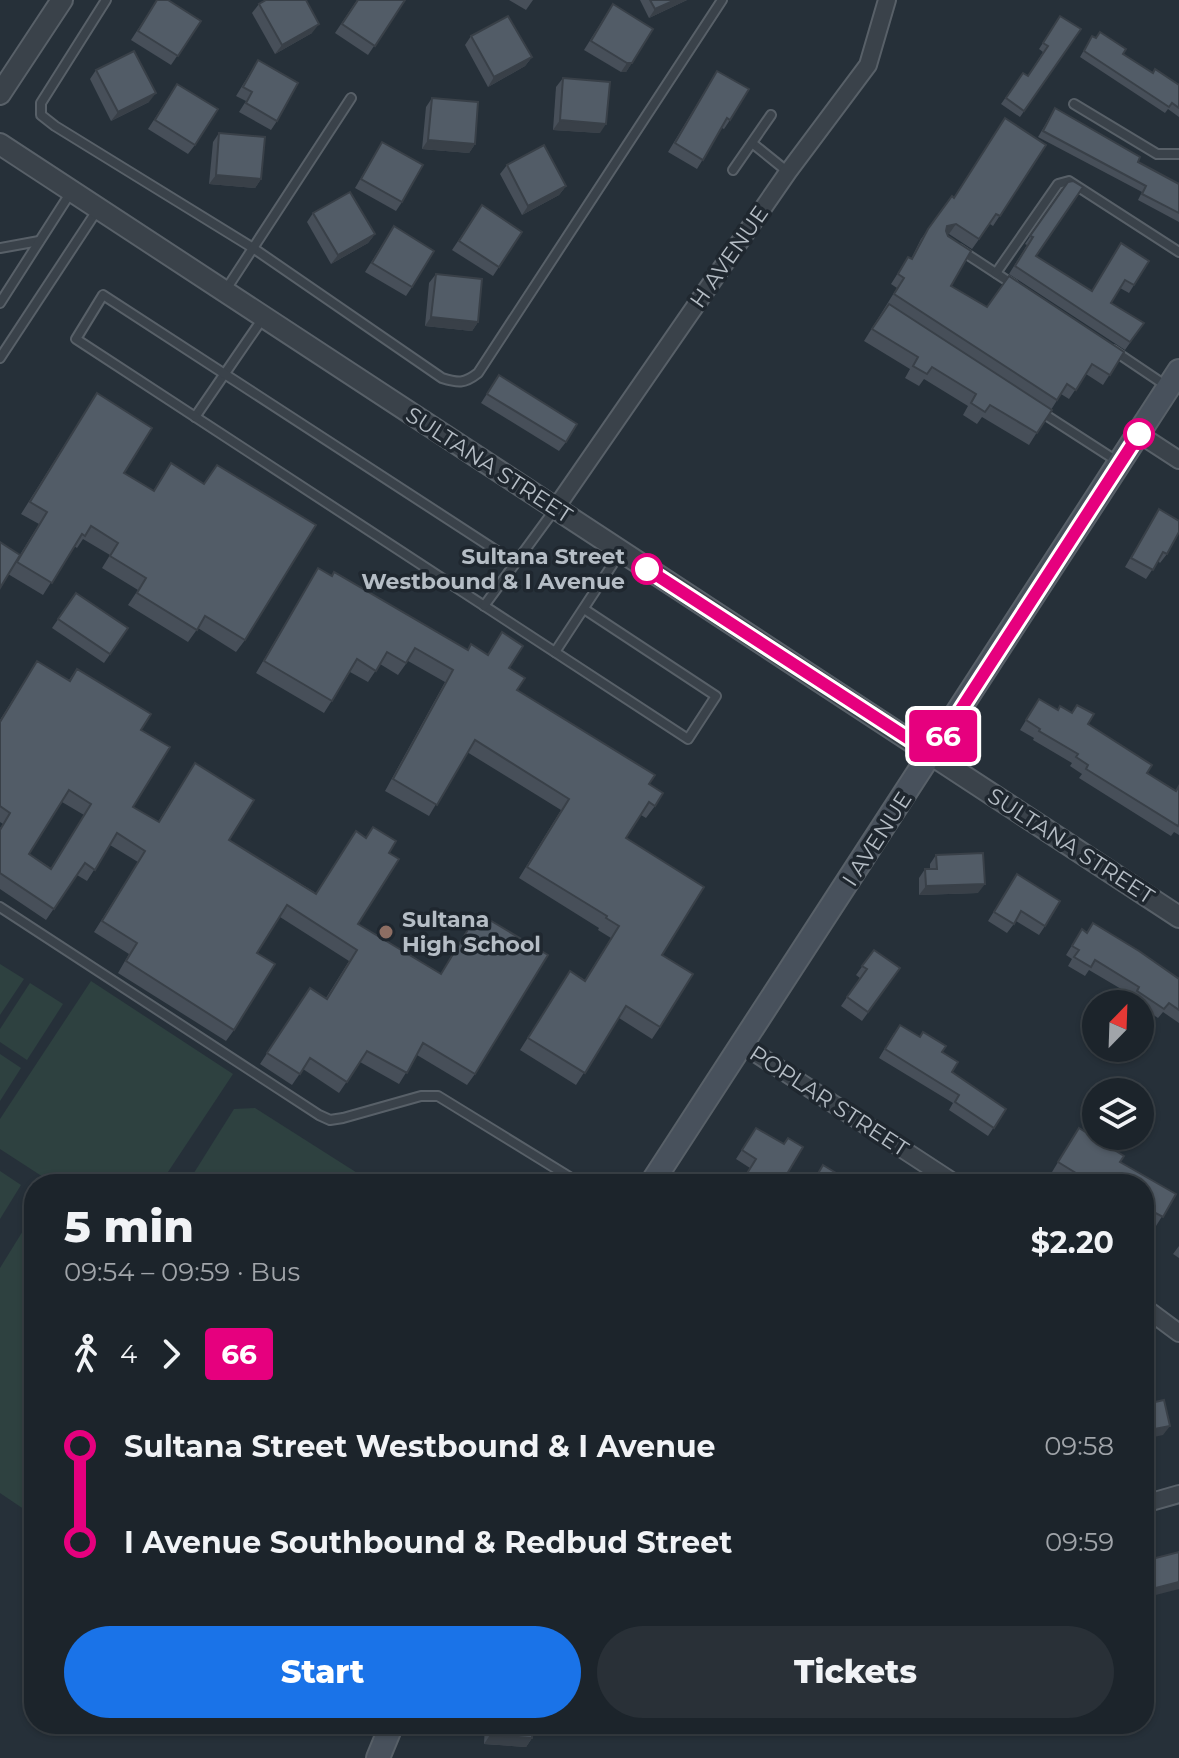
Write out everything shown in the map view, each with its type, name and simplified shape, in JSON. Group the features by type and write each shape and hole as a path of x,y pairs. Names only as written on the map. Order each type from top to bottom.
{"main road":[{"name":"I AVENUE","path":"658,1174 1174,379"},
{"path":"378,1758 388,1734"}],"street":[{"path":"0,94 62,0"},
{"name":"H AVENUE","path":"555,509 788,172 868,65 887,0"},
{"name":"SULTANA STREET","path":"0,144 1179,917"},
{"path":"1139,434 1179,460"},
{"name":"POPLAR STREET","path":"743,1045 941,1174"},
{"path":"1154,1314 1179,1333"},
{"path":"1154,1501 1179,1494"}],"lane":[{"path":"106,0 41,103 41,115 253,248 442,378 459,383 467,382 478,373 722,0"},
{"path":"225,292 351,98"},
{"path":"1074,104 1157,154 1179,154"},
{"path":"733,170 771,115"},
{"path":"752,143 788,172"},
{"path":"996,273 1058,184 1069,181 1179,252"},
{"path":"0,303 71,191"},
{"path":"0,358 98,209"},
{"path":"946,240 1023,291"},
{"path":"0,248 39,241"},
{"path":"514,562 103,295 76,339 688,739 716,696 584,609"},
{"path":"195,417 263,317"},
{"path":"1102,343 1174,379"},
{"path":"1028,403 1120,463"},
{"path":"484,606 555,509"},
{"path":"555,652 621,552"},
{"path":"0,907 319,1115 330,1120 343,1118 421,1096 438,1096 565,1174"}],"shaded area":[{"path":"0,964 24,979 0,1015"},
{"path":"91,981 233,1074 167,1174 39,1174 0,1149 0,1119"},
{"path":"30,983 63,1004 27,1060 0,1042 0,1029"},
{"path":"0,1054 21,1068 0,1101"},
{"path":"255,1108 359,1174 193,1174 234,1109"},
{"path":"0,1171 21,1185 0,1219"},
{"path":"24,1229 24,1509 0,1493 0,1268"}],"building":[{"path":"157,0 168,0 201,21 178,56 138,31"},
{"path":"266,0 306,0 319,24 282,45 259,4"},
{"path":"358,0 405,0 375,46 342,24"},
{"path":"650,0 675,0 655,9"},
{"path":"613,4 653,29 632,63 591,41"},
{"path":"508,16 532,57 494,77 471,36"},
{"path":"1060,16 1081,29 1024,111 1006,98 1023,73 1028,76 1048,46 1043,43"},
{"path":"1100,32 1126,49 1123,54 1179,85 1179,108 1172,103 1169,107 1084,51 1092,36 1096,38"},
{"path":"134,51 156,93 118,112 96,70"},
{"path":"258,60 298,83 277,121 246,103 252,92 243,87"},
{"path":"717,71 749,89 730,120 727,118 703,160 675,143"},
{"path":"563,78 610,82 606,124 560,120"},
{"path":"177,84 218,109 195,145 155,120"},
{"path":"432,98 478,102 475,144 428,140"},
{"path":"1055,108 1140,157 1138,162 1179,184 1179,213 1142,194 1146,186 1043,131"},
{"path":"1005,118 1046,145 1000,216 996,214 979,239 956,224 947,226 948,236 971,251 951,286 987,307 1009,276 1124,352 1110,375 1092,364 1076,390 1067,384 1057,400 894,294 904,278 898,274 908,257 912,259 928,229 952,196 954,198"},
{"path":"219,133 265,137 261,179 216,175"},
{"path":"382,142 423,165 402,202 361,179"},
{"path":"544,145 566,186 528,206 507,165"},
{"path":"1073,181 1083,187 1036,256 1092,291 1121,243 1149,261 1134,285 1125,280 1111,303 1144,323 1130,342 1015,266 1033,237 1030,236 1068,182"},
{"path":"350,192 375,234 338,255 313,213"},
{"path":"482,205 522,232 499,267 459,241"},
{"path":"394,226 434,251 412,287 372,263"},
{"path":"436,274 482,279 478,322 431,317"},
{"path":"889,304 1052,410 1037,433 990,405 985,412 971,403 976,394 932,367 927,374 913,366 918,357 872,329"},
{"path":"499,375 577,424 566,442 487,394"},
{"path":"97,393 152,428 124,473 154,491 171,463 204,484 217,465 316,525 245,640 205,616 197,630 137,593 146,578 110,556 118,543 91,526 85,536 82,534 52,583 17,562 47,512 30,502"},
{"path":"1159,509 1179,521 1179,532 1167,554 1163,552 1153,570 1131,558"},
{"path":"0,542 20,555 0,588"},
{"path":"318,568 332,576 334,572 468,650 471,644 488,655 502,632 523,646 509,668 525,678 517,690 655,775 649,784 663,793 655,806 649,802 626,838 704,887 662,955 693,974 660,1027 626,1006 585,1073 528,1038 570,971 585,981 619,926 527,867 569,799 475,740 437,805 393,779 453,670 415,648 406,663 387,652 376,671 357,659 332,701 264,661"},
{"path":"76,593 128,628 110,654 58,619"},
{"path":"37,661 70,681 77,669 151,714 141,730 170,747 133,807 159,822 195,763 254,800 229,840 316,894 356,831 366,838 373,827 396,841 389,853 399,859 358,924 441,974 478,913 548,955 475,1074 423,1043 407,1073 367,1051 347,1082 310,1058 300,1074 267,1053 310,988 327,999 357,950 287,905 257,953 275,964 234,1030 126,961 137,943 102,921 145,851 117,833 95,870 85,863 54,909 0,873 0,830 10,813 0,806 0,722","holes":["69,790 91,804 51,869 29,854"]},
{"path":"1039,699 1058,710 1060,706 1072,713 1077,705 1094,714 1088,724 1152,765 1147,773 1176,791 1179,786 1178,826 1086,769 1088,765 1076,757 1078,754 1026,720"},
{"path":"983,853 985,884 926,886 925,869 937,869 936,855"},
{"path":"1017,874 1060,901 1045,926 1021,911 1014,924 994,912"},
{"path":"1093,923 1179,979 1179,1010 1169,1003 1164,1009 1154,1002 1154,990 1138,990 1139,987 1095,960 1091,967 1074,957 1079,950 1072,946 1082,929 1087,933"},
{"path":"874,950 900,968 868,1012 847,997 867,969 862,966"},
{"path":"900,1025 920,1037 923,1032 946,1046 942,1052 958,1062 952,1072 1006,1109 994,1128 955,1102 959,1095 885,1049"},
{"path":"756,1128 784,1144 788,1138 803,1147 787,1174 747,1174 756,1159 742,1150"},
{"path":"1079,1128 1082,1130 1082,1150 1114,1150 1124,1156 1120,1162 1141,1174 1078,1174 1058,1162"},
{"path":"823,1165 838,1174 818,1174"},
{"path":"1154,1181 1176,1194 1163,1217 1154,1212"},
{"path":"1164,1400 1170,1426 1154,1429 1154,1402"},
{"path":"1179,1552 1179,1582 1154,1588 1154,1558"},
{"path":"490,1734 532,1734 532,1738"}],"bus line":[{"name":"66","path":"647,569 932,754 1139,434"}],"place":[{"name":"Sultana Street Westbound & I Avenue","path":"647,569"},
{"name":"Sultana High School","path":"386,932"}]}
